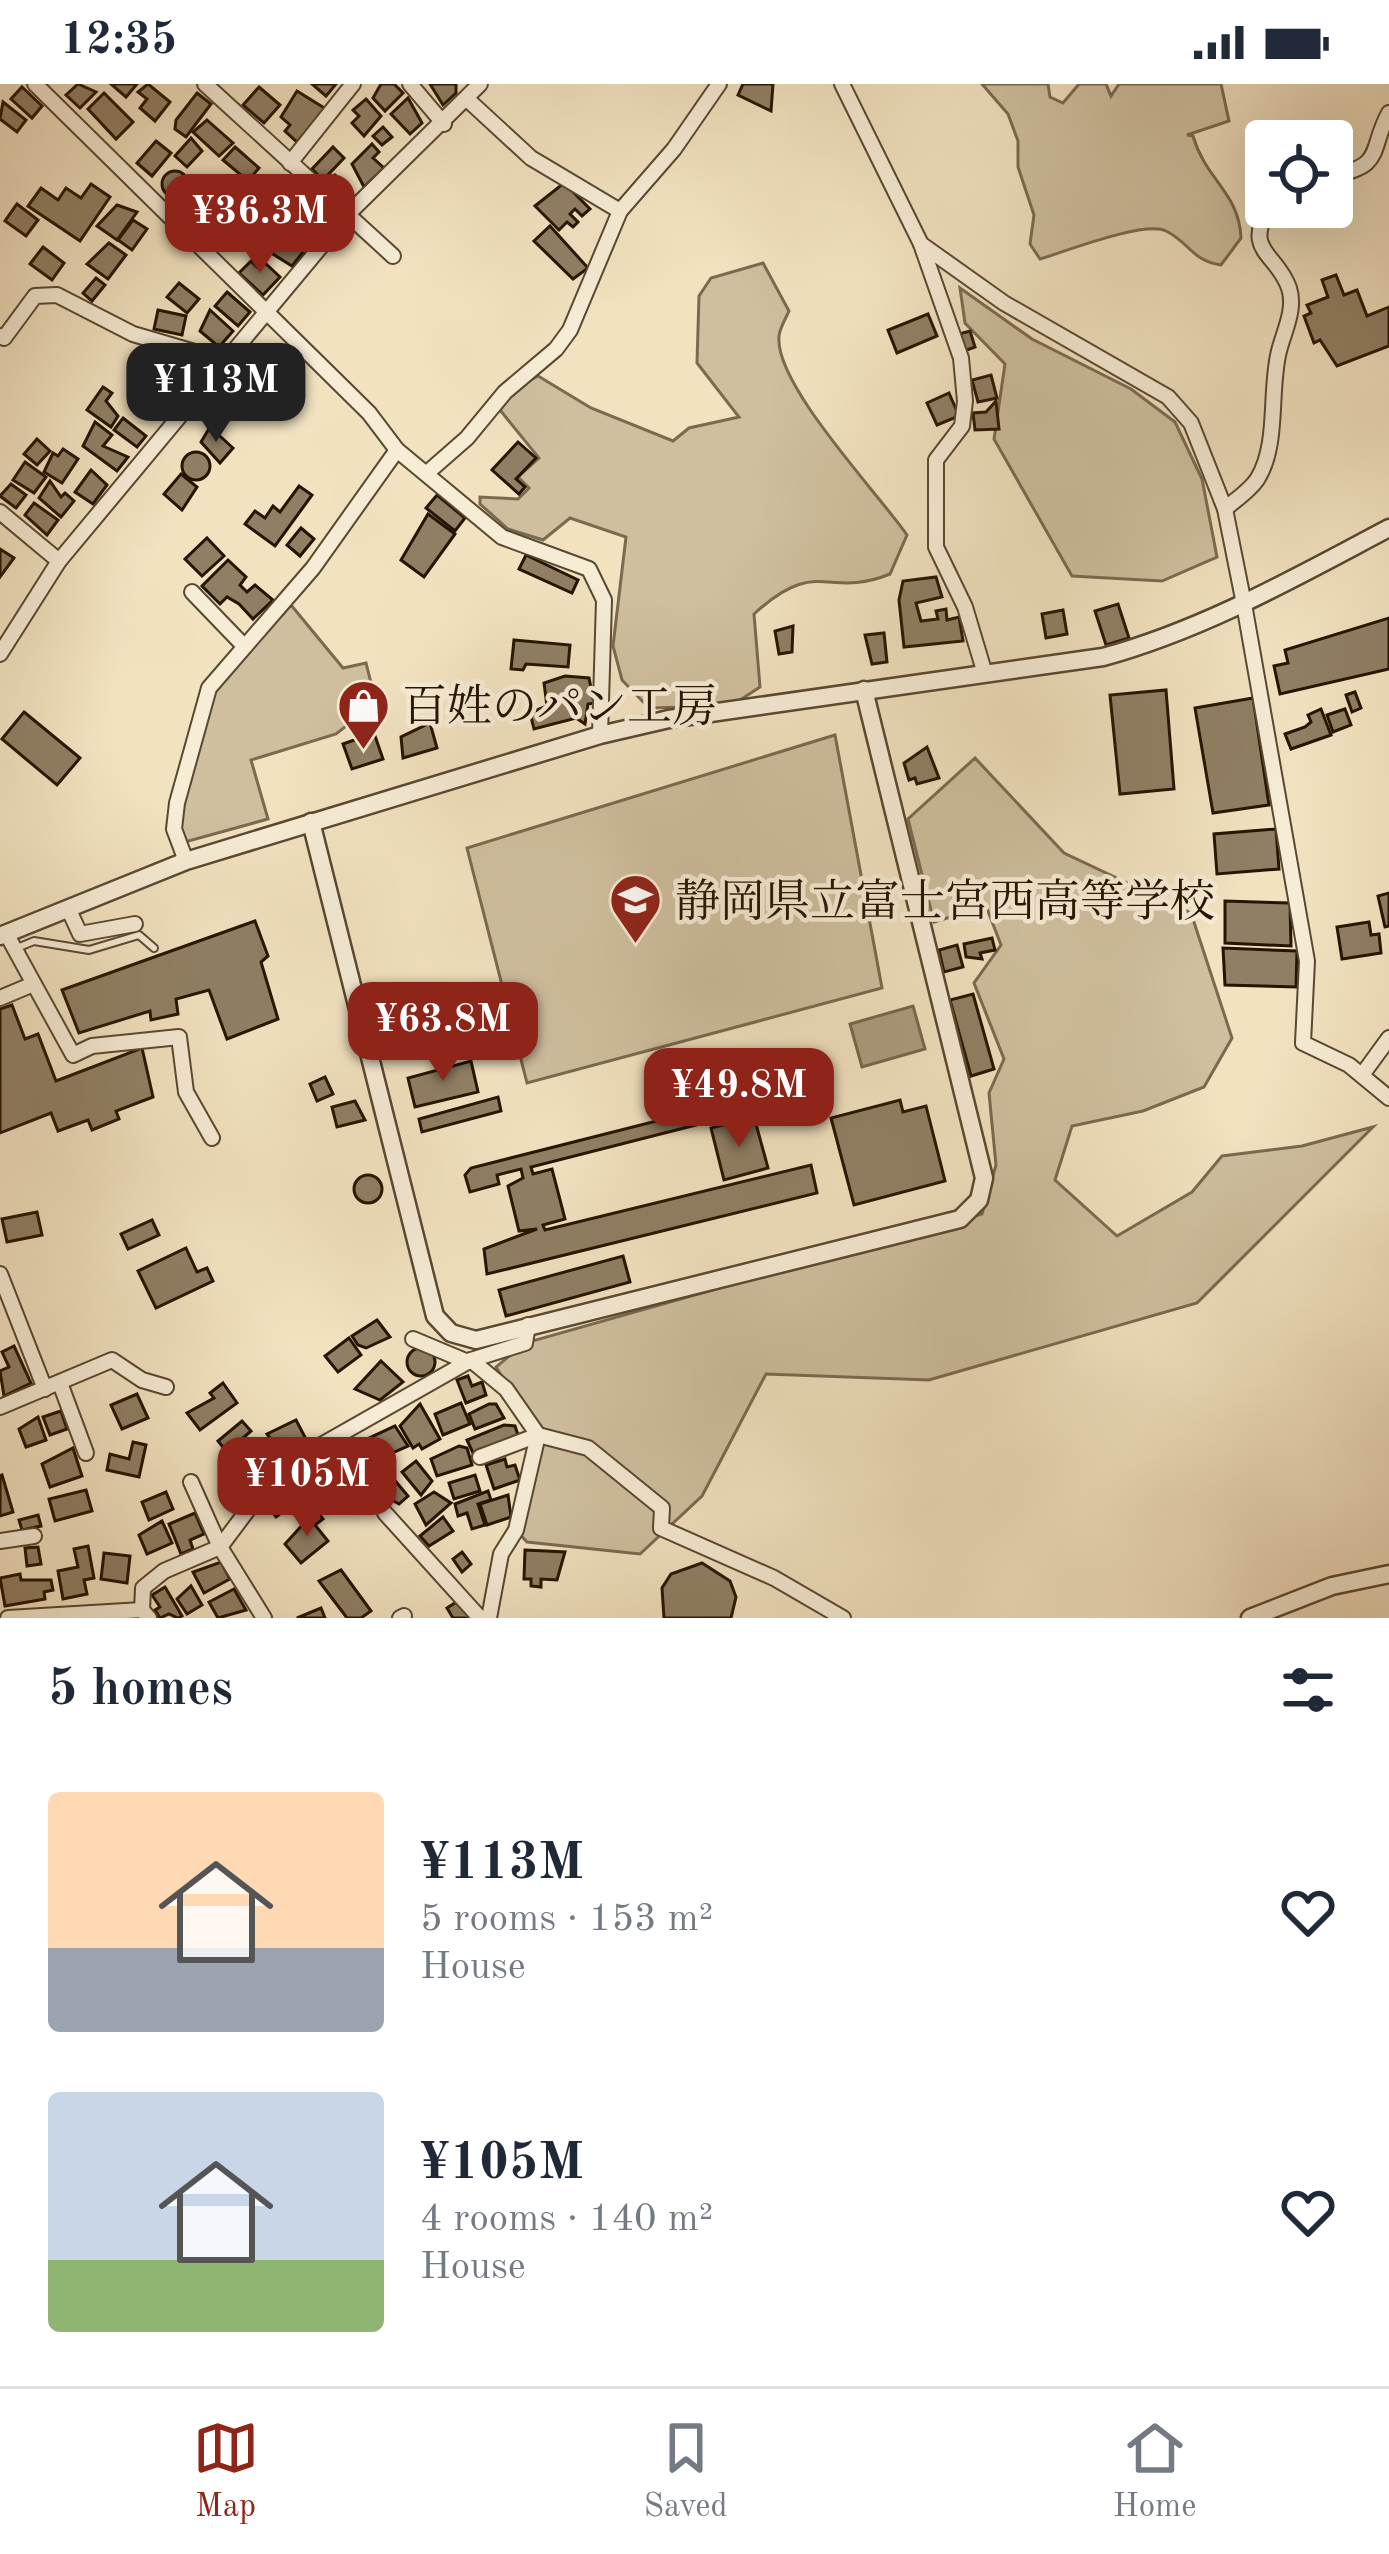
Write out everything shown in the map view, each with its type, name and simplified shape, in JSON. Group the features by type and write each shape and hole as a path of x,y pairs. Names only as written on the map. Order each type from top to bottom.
{"street":[{"path":"34,84 369,412 397,450 502,537 589,569 604,600 600,735"},
{"path":"205,84 393,256"},
{"path":"290,163 353,84"},
{"path":"410,84 444,124"},
{"path":"0,653 58,561 349,214 480,84"},
{"path":"427,473 467,438 505,392 556,349 570,330 620,211 719,84"},
{"path":"842,84 922,244 961,358 962,426 936,460 937,547 965,607 985,674"},
{"path":"467,100 531,158 620,211"},
{"path":"1353,172 1375,158 1389,112"},
{"path":"1225,509 1257,480 1269,451 1278,354 1291,308 1288,286 1259,243 1260,228"},
{"path":"922,244 1004,303 1168,397 1191,424 1225,509 1244,604 1307,962 1303,1043 1362,1075 1389,1098"},
{"path":"0,336 4,338 34,296 57,295 133,334 225,362"},
{"path":"186,861 174,829 177,802 209,688 313,568 397,450"},
{"path":"0,512 58,561"},
{"path":"212,1138 186,1092 179,1036 92,1046 73,1054 6,940 68,908 186,861 600,735 668,719 1103,658 1155,643 1244,604 1389,528"},
{"path":"192,592 244,646"},
{"path":"311,822 434,1316 451,1333 476,1340 960,1219 979,1200 984,1178 864,691"},
{"path":"68,908 80,934 134,924"},
{"path":"0,998 32,985"},
{"path":"1362,1075 1389,1038"},
{"path":"0,1274 86,1453"},
{"path":"8,1618 146,1614 143,1588 164,1571 220,1547 271,1479 470,1361 525,1343 528,1325"},
{"path":"413,1339 470,1361 506,1389 538,1435 516,1530 501,1554 485,1618"},
{"path":"0,1407 112,1360 142,1380 166,1387"},
{"path":"480,1457 538,1435 588,1448 662,1508 661,1528 774,1578 843,1618"},
{"path":"191,1482 220,1547 264,1618"},
{"path":"385,1513 485,1618"},
{"path":"0,1540 34,1536"},
{"path":"1250,1618 1332,1586 1389,1574"}],"lane":[{"path":"6,940 89,950 139,935 154,947"}],"shaded area":[{"path":"982,84 1048,84 1050,97 1063,103 1079,84 1106,84 1111,96 1119,84 1221,84 1229,121 1187,135 1193,136 1228,197 1241,238 1221,265 1203,260 1174,235 1156,229 1123,233 1040,259 1030,244 1034,215 1018,167 1018,141 1008,114"},
{"path":"763,263 789,311 779,337 793,382 907,535 890,574 851,583 808,582 776,596 754,614 760,687 731,706 649,708 622,680 613,646 626,537 570,518 543,540 508,529 480,504 480,497 518,499 529,488 518,477 539,458 500,410 519,386 538,376 591,408 673,441 689,428 739,417 697,363 699,296 711,278"},
{"path":"960,288 1032,339 1131,389 1175,422 1202,479 1217,557 1162,581 1072,576 994,439 1005,364 965,323"},
{"path":"291,605 343,668 366,663 371,683 368,709 336,734 251,760 268,819 185,842 179,828 214,691"},
{"path":"835,735 882,988 527,1083 467,848"},
{"path":"975,758 1064,853 1191,913 1232,1038 1204,1087 1143,1111 1072,1126 1055,1180 1117,1236 1192,1192 1222,1156 1302,1146 1373,1127 1197,1303 929,1380 766,1374 702,1496 640,1554 527,1542 516,1530 538,1435 496,1367 525,1343 982,1214 996,1165 989,1093 1004,1059 974,983 1001,945 986,906 934,922 908,819"},
{"path":"913,1006 925,1049 862,1067 850,1024"}],"building":[{"path":"78,84 96,92 80,108 66,95"},
{"path":"111,84 137,84 126,97"},
{"path":"148,84 170,102 155,121 140,108 147,99 138,92"},
{"path":"312,84 336,84 326,96"},
{"path":"381,84 394,84 403,93 385,111 373,98"},
{"path":"430,84 456,84 456,93 443,105"},
{"path":"743,84 773,84 771,111 738,95"},
{"path":"22,87 42,106 32,118 11,99"},
{"path":"259,87 280,105 264,123 243,105"},
{"path":"297,91 326,109 297,142 285,131 290,125 281,117"},
{"path":"104,93 133,122 116,139 88,109"},
{"path":"197,93 211,104 186,137 175,129 176,120"},
{"path":"408,98 422,123 410,134 391,114"},
{"path":"366,99 381,116 364,136 352,123 359,116 353,110"},
{"path":"3,102 26,120 17,132 0,119"},
{"path":"207,120 233,143 219,156 193,132"},
{"path":"383,127 392,137 382,145 373,136"},
{"path":"191,138 202,151 187,167 175,156"},
{"path":"156,141 171,153 152,176 137,163"},
{"path":"372,144 379,152 373,158 384,168 364,187 352,164"},
{"path":"235,147 259,168 248,181 223,160"},
{"path":"333,147 344,158 323,180 312,169"},
{"path":"175,171 188,184 175,197 162,184"},
{"path":"335,175 351,190 341,200 325,185"},
{"path":"231,176 243,186 225,206 211,193"},
{"path":"564,183 590,209 582,216 575,209 570,214 578,222 573,227 567,222 559,230 535,206"},
{"path":"91,184 110,197 80,241 28,206 41,188 58,200 66,188 81,198"},
{"path":"203,193 223,211 205,230 188,215"},
{"path":"17,204 38,220 26,236 5,221"},
{"path":"117,205 137,212 117,240 97,226"},
{"path":"284,217 303,232 298,238 308,246 292,266 260,246"},
{"path":"133,220 147,229 132,250 118,240"},
{"path":"550,226 588,268 573,279 534,241"},
{"path":"109,243 126,255 108,279 87,264"},
{"path":"43,247 64,263 52,280 30,264"},
{"path":"251,261 257,267 263,261 280,277 263,295 239,273"},
{"path":"1336,275 1344,295 1357,290 1367,316 1389,307 1389,346 1337,366 1320,340 1314,343 1304,316 1311,313 1307,305 1328,297 1322,280"},
{"path":"96,278 105,285 92,301 83,293"},
{"path":"179,283 199,299 187,313 167,297"},
{"path":"227,292 250,312 238,326 215,306"},
{"path":"158,310 186,316 182,335 154,329"},
{"path":"210,310 233,331 219,347 200,331"},
{"path":"928,314 937,336 897,353 888,330"},
{"path":"970,331 975,347 964,351 959,334"},
{"path":"991,375 997,398 978,402 972,380"},
{"path":"103,387 112,393 106,401 118,416 111,427 87,410"},
{"path":"949,393 959,416 937,425 927,403"},
{"path":"996,401 999,429 975,430 973,413 986,412"},
{"path":"123,418 146,436 137,447 114,430"},
{"path":"95,422 112,435 103,446 128,457 117,471 83,446"},
{"path":"210,427 233,448 220,463 201,442"},
{"path":"37,439 50,451 37,465 24,454"},
{"path":"518,442 536,458 516,479 525,487 519,494 492,470"},
{"path":"63,449 78,459 62,483 44,472 53,453 58,456"},
{"path":"196,452 206,456 210,466 206,476 196,480 186,476 182,466 186,456"},
{"path":"25,462 46,477 34,493 13,480"},
{"path":"91,470 107,485 93,504 75,492"},
{"path":"181,474 197,487 182,510 164,494"},
{"path":"50,481 61,497 65,493 74,501 61,517 39,498"},
{"path":"11,484 26,495 16,508 0,496"},
{"path":"299,486 312,495 275,546 245,524 255,511 265,518 273,506 280,512"},
{"path":"437,495 465,518 455,531 426,508"},
{"path":"34,503 58,520 47,535 25,515"},
{"path":"428,514 455,534 424,577 401,560"},
{"path":"301,528 314,539 300,556 287,545"},
{"path":"207,538 224,556 202,576 185,559"},
{"path":"0,549 14,558 0,577"},
{"path":"526,555 578,580 572,593 519,569"},
{"path":"228,560 246,577 240,585 247,592 255,585 273,600 253,619 227,597 220,604 202,586"},
{"path":"936,577 942,597 916,603 921,621 938,619 936,611 946,609 947,620 959,617 963,641 904,647 899,600 903,581"},
{"path":"1118,604 1129,638 1106,645 1095,611"},
{"path":"1063,610 1067,634 1046,638 1042,614"},
{"path":"1389,618 1389,669 1280,694 1274,666 1288,663 1285,650"},
{"path":"793,626 792,652 779,654 775,631"},
{"path":"884,633 887,662 872,664 865,635"},
{"path":"514,640 570,645 568,667 526,664 523,670 511,669"},
{"path":"565,676 589,678 594,703 588,704 585,724 576,718 534,729 530,713 547,706 544,683"},
{"path":"1166,690 1174,789 1120,794 1110,695"},
{"path":"1355,692 1361,708 1352,712 1346,695"},
{"path":"1253,698 1269,805 1213,813 1195,708"},
{"path":"1321,709 1331,735 1291,749 1285,734 1305,727 1311,722 1308,715"},
{"path":"1345,709 1351,725 1333,732 1327,715"},
{"path":"24,712 80,758 57,785 2,739"},
{"path":"430,723 437,748 403,758 401,737"},
{"name":"百姓のパン工房","path":"374,733 383,759 352,769 343,744"},
{"path":"927,747 939,778 917,784 915,778 909,780 904,763"},
{"path":"1276,829 1279,869 1217,874 1214,834"},
{"path":"1389,893 1389,926 1385,927 1378,896"},
{"path":"1225,901 1290,903 1291,946 1225,943"},
{"path":"255,921 268,956 261,962 278,1019 227,1039 209,990 176,999 178,1014 151,1020 150,1011 79,1033 62,990"},
{"path":"1369,922 1371,935 1379,934 1381,953 1342,959 1337,927"},
{"path":"992,938 995,950 980,953 982,959 966,957 964,944"},
{"path":"957,945 963,967 944,972 939,950"},
{"path":"1223,948 1297,951 1296,987 1225,985"},
{"path":"973,994 994,1069 971,1076 950,1000"},
{"path":"12,1005 25,1039 38,1034 56,1081 142,1048 153,1097 116,1111 119,1119 92,1130 88,1120 58,1131 51,1113 0,1133 0,1009"},
{"path":"471,1061 478,1092 415,1107 408,1078"},
{"path":"325,1077 333,1094 317,1101 310,1084"},
{"path":"779,1090 782,1103 531,1167 533,1174 552,1169 565,1219 543,1225 545,1230 811,1165 817,1193 487,1274 484,1249 537,1229 519,1231 508,1186 523,1178 521,1169 497,1175 499,1184 470,1192 465,1175 471,1168"},
{"path":"498,1097 501,1111 422,1132 419,1119"},
{"path":"900,1100 903,1112 926,1106 945,1181 854,1205 831,1118"},
{"path":"355,1101 365,1120 337,1127 332,1107"},
{"path":"735,1122 739,1128 756,1124 768,1168 724,1180 711,1128"},
{"path":"368,1175 378,1179 382,1189 378,1199 368,1203 358,1199 354,1189 358,1179"},
{"path":"37,1212 42,1235 7,1242 2,1219"},
{"path":"152,1220 159,1235 128,1249 121,1234"},
{"path":"186,1248 197,1272 207,1268 213,1281 156,1308 138,1271"},
{"path":"623,1256 630,1282 506,1316 499,1290"},
{"path":"377,1320 390,1337 366,1348 358,1345 352,1336"},
{"path":"349,1338 361,1355 338,1372 325,1356"},
{"path":"14,1346 31,1383 4,1396 0,1371 9,1367 2,1352"},
{"path":"421,1348 431,1352 435,1362 431,1372 421,1376 411,1372 407,1362 411,1352"},
{"path":"381,1361 403,1382 380,1400 355,1389"},
{"path":"468,1376 472,1386 482,1382 486,1395 466,1403 457,1380"},
{"path":"223,1383 237,1403 200,1430 187,1413 214,1398 210,1393"},
{"path":"137,1394 148,1418 122,1429 111,1405"},
{"path":"461,1403 470,1424 443,1435 435,1414"},
{"path":"420,1404 440,1439 422,1449 419,1444 413,1448 400,1426"},
{"path":"496,1404 504,1418 475,1429 469,1414"},
{"path":"61,1411 67,1429 50,1435 43,1417"},
{"path":"38,1417 46,1440 26,1447 19,1429"},
{"path":"296,1420 306,1439 280,1452 267,1434"},
{"path":"242,1421 251,1431 227,1452 218,1441"},
{"path":"504,1425 515,1426 518,1435 473,1453 467,1440"},
{"path":"395,1426 408,1446 376,1460 365,1440"},
{"path":"363,1441 375,1464 364,1470 352,1447"},
{"path":"133,1442 146,1445 139,1477 107,1470 110,1454 129,1459"},
{"path":"459,1446 467,1448 472,1465 437,1476 431,1459"},
{"path":"73,1448 82,1476 50,1487 42,1464"},
{"path":"350,1449 362,1480 345,1490 329,1461"},
{"path":"505,1459 507,1467 515,1465 520,1480 494,1489 486,1465"},
{"path":"416,1461 432,1481 421,1495 402,1472"},
{"path":"326,1466 342,1493 326,1503 320,1494 313,1496 300,1476"},
{"path":"291,1475 313,1509 301,1518 292,1505 276,1517 268,1506 283,1494 277,1486"},
{"path":"475,1475 480,1491 454,1499 449,1483"},
{"path":"0,1476 13,1512 0,1516"},
{"path":"392,1477 408,1496 399,1504 376,1491"},
{"path":"86,1490 92,1511 55,1521 49,1499"},
{"path":"488,1491 491,1500 478,1504 485,1525 472,1529 467,1513 458,1516 455,1504"},
{"path":"166,1492 173,1509 149,1520 142,1502"},
{"path":"434,1492 451,1503 426,1525 415,1504"},
{"path":"508,1495 511,1517 487,1525 480,1504"},
{"path":"316,1510 323,1519 315,1525 328,1541 301,1563 285,1544"},
{"path":"195,1513 204,1534 190,1540 193,1549 181,1554 169,1524"},
{"path":"38,1515 41,1526 22,1530 19,1520"},
{"path":"443,1517 453,1531 429,1546 420,1536"},
{"path":"162,1521 172,1543 147,1554 139,1535"},
{"path":"88,1546 94,1578 84,1580 87,1594 63,1599 58,1571 78,1567 74,1549"},
{"path":"38,1547 41,1564 27,1566 25,1548"},
{"path":"525,1550 565,1552 557,1580 541,1579 541,1587 531,1586 531,1579 524,1579"},
{"path":"462,1552 471,1564 462,1572 453,1559"},
{"path":"104,1553 130,1556 127,1583 101,1579"},
{"path":"221,1562 230,1579 204,1593 193,1572"},
{"path":"702,1563 730,1581 736,1597 731,1618 664,1618 662,1588 671,1574"},
{"path":"341,1570 371,1611 361,1618 347,1618 319,1581"},
{"path":"20,1574 21,1580 51,1580 53,1590 44,1592 45,1599 5,1606 0,1578"},
{"path":"191,1586 202,1605 187,1614 177,1599"},
{"path":"165,1587 182,1616 178,1618 169,1614 160,1618 155,1610 160,1607 152,1595"},
{"path":"234,1589 246,1610 218,1618 209,1602"},
{"path":"458,1601 470,1618 453,1618 447,1608"},
{"path":"321,1608 325,1618 297,1618"}],"place":[{"name":"百姓のパン工房","path":"363,751"},
{"name":"静岡県立富士宮西高等学校","path":"636,946"}]}
